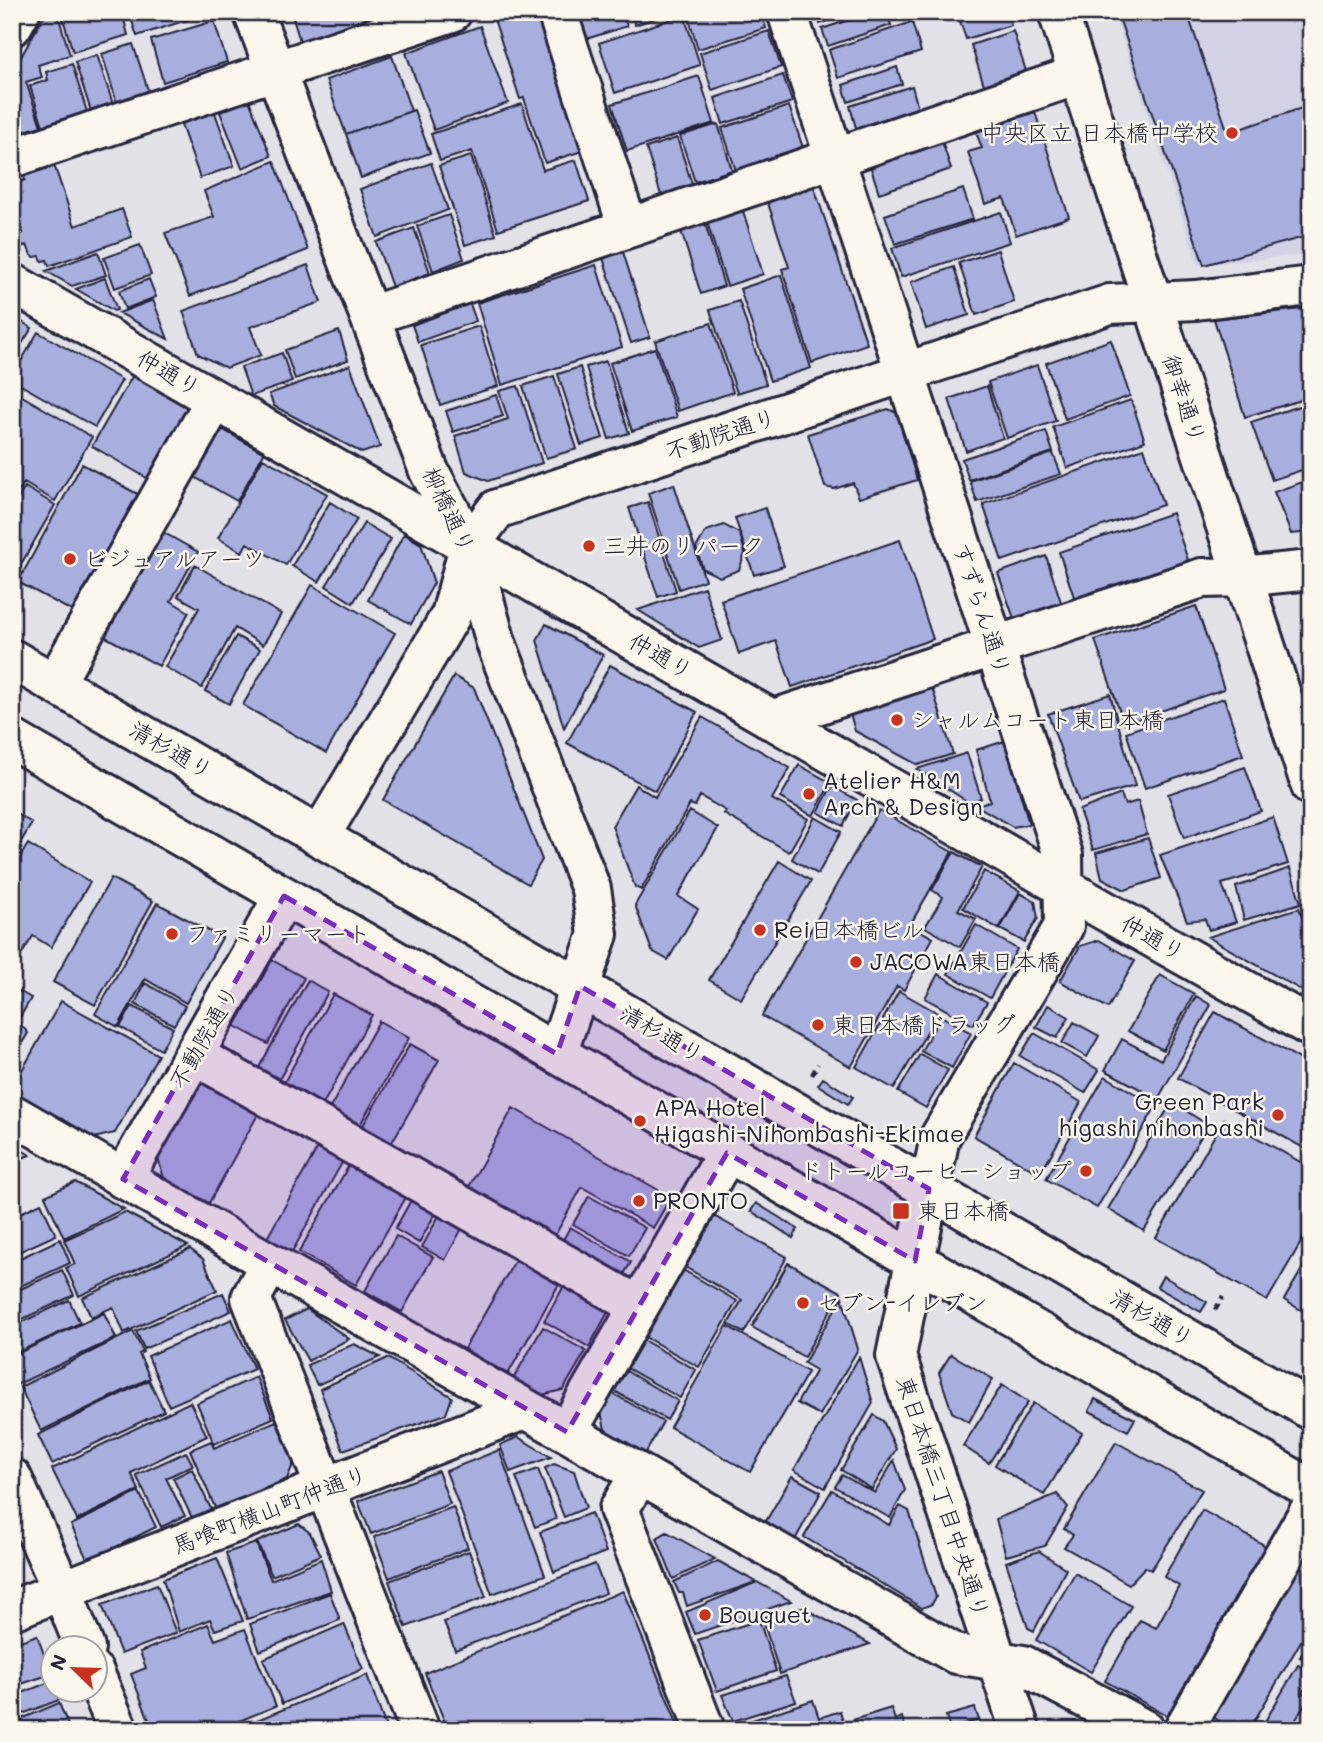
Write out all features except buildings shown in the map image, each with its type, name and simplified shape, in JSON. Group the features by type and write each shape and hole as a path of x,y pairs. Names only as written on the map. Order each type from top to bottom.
{"street":[{"path":"12,26 20,12"},
{"name":"柳橋通り","path":"253,12 429,471 469,545 496,643 591,889 598,934 557,1054"},
{"path":"12,158 275,70 391,22 452,12"},
{"path":"557,12 628,228"},
{"name":"すずらん通り","path":"787,12 1063,855 1064,926 940,1137 929,1189"},
{"name":"御幸通り","path":"1058,12 1311,786"},
{"path":"370,316 1078,75"},
{"name":"仲通り","path":"12,283 1311,1027"},
{"name":"不動院通り","path":"320,836 451,615 469,545 497,509 1110,304 1196,300 1311,286"},
{"path":"55,683 215,400"},
{"path":"771,720 1202,579 1311,570"},
{"name":"清杉通り","path":"12,659 1311,1410"},
{"path":"12,739 1311,1489"},
{"name":"不動院通り","path":"123,1179 284,896"},
{"path":"194,1055 639,1306"},
{"path":"12,1114 956,1654 1023,1665 1145,1730"},
{"path":"567,1432 727,1153"},
{"name":"東日本橋三丁目中央通り","path":"929,1189 896,1356 1020,1730"},
{"path":"270,1263 251,1298 420,1730"},
{"name":"馬喰町横山町仲通り","path":"12,1610 526,1409"},
{"path":"640,1474 620,1509 705,1730"},
{"path":"12,1478 80,1634"},
{"path":"1183,1730 1311,1508"},
{"path":"107,1704 118,1730"}],"highlighted area":[{"path":"284,896 557,1054 580,986 929,1189 915,1261 727,1153 567,1432 123,1179"}],"shaded area":[{"name":"中央区立 日本橋中学校","path":"1113,12 1311,12 1311,254 1198,265"}],"place":[{"name":"中央区立 日本橋中学校","path":"1232,133"},
{"name":"三井のリパーク","path":"589,546"},
{"name":"ビジュアルアーツ","path":"70,559"},
{"name":"シャルムコート東日本橋","path":"897,720"},
{"name":"Atelier H&M Arch & Design","path":"809,794"},
{"name":"Rei日本橋ビル","path":"760,930"},
{"name":"ファミリーマート","path":"172,934"},
{"name":"JACOWA東日本橋","path":"856,962"},
{"name":"東日本橋ドラッグ","path":"818,1025"},
{"name":"Green Park higashi nihonbashi","path":"1278,1115"},
{"name":"APA Hotel Higashi-Nihombashi-Ekimae","path":"640,1121"},
{"name":"ドトールコーヒーショップ","path":"1086,1171"},
{"name":"PRONTO","path":"639,1201"},
{"name":"東日本橋","path":"901,1211"},
{"name":"セブン-イレブン","path":"803,1303"},
{"name":"Bouquet","path":"705,1615"}]}
